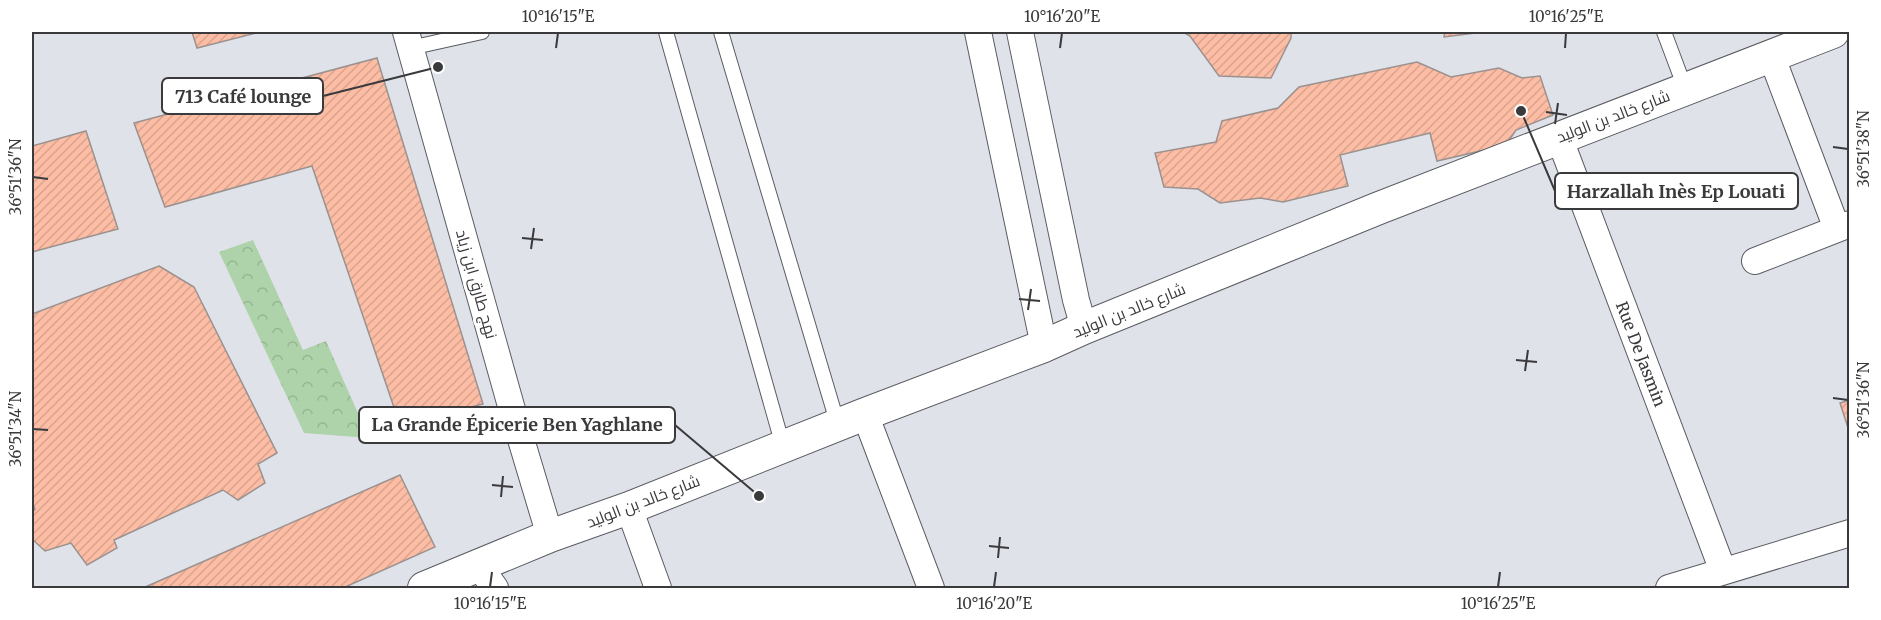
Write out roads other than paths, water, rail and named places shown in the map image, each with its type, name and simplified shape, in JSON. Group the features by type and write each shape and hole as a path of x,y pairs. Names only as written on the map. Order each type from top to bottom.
{"street":[{"path":"978,32 1044,346"},
{"path":"1020,32 1076,300 1084,328"},
{"name":"شارع خالد بن الوليد","path":"424,588 487,577 550,536 629,508 851,419 1044,346 1379,208 1833,32"},
{"name":"نهج طارق ابن زياد","path":"408,40 550,536"},
{"path":"1755,261 1843,227 1772,55"},
{"name":"Rue De Jasmin","path":"1559,138 1723,571"},
{"path":"851,419 931,588"},
{"path":"629,508 658,588"},
{"path":"1669,588 1850,533"}],"lane":[{"path":"408,40 482,32"},
{"path":"666,32 783,446"},
{"path":"721,32 851,419"},
{"path":"1664,32 1685,88"}],"place":[{"name":"713 Café lounge","path":"438,67"},
{"name":"Harzallah Inès Ep Louati","path":"1521,111"},
{"name":"La Grande Épicerie Ben Yaghlane","path":"759,496"}]}
